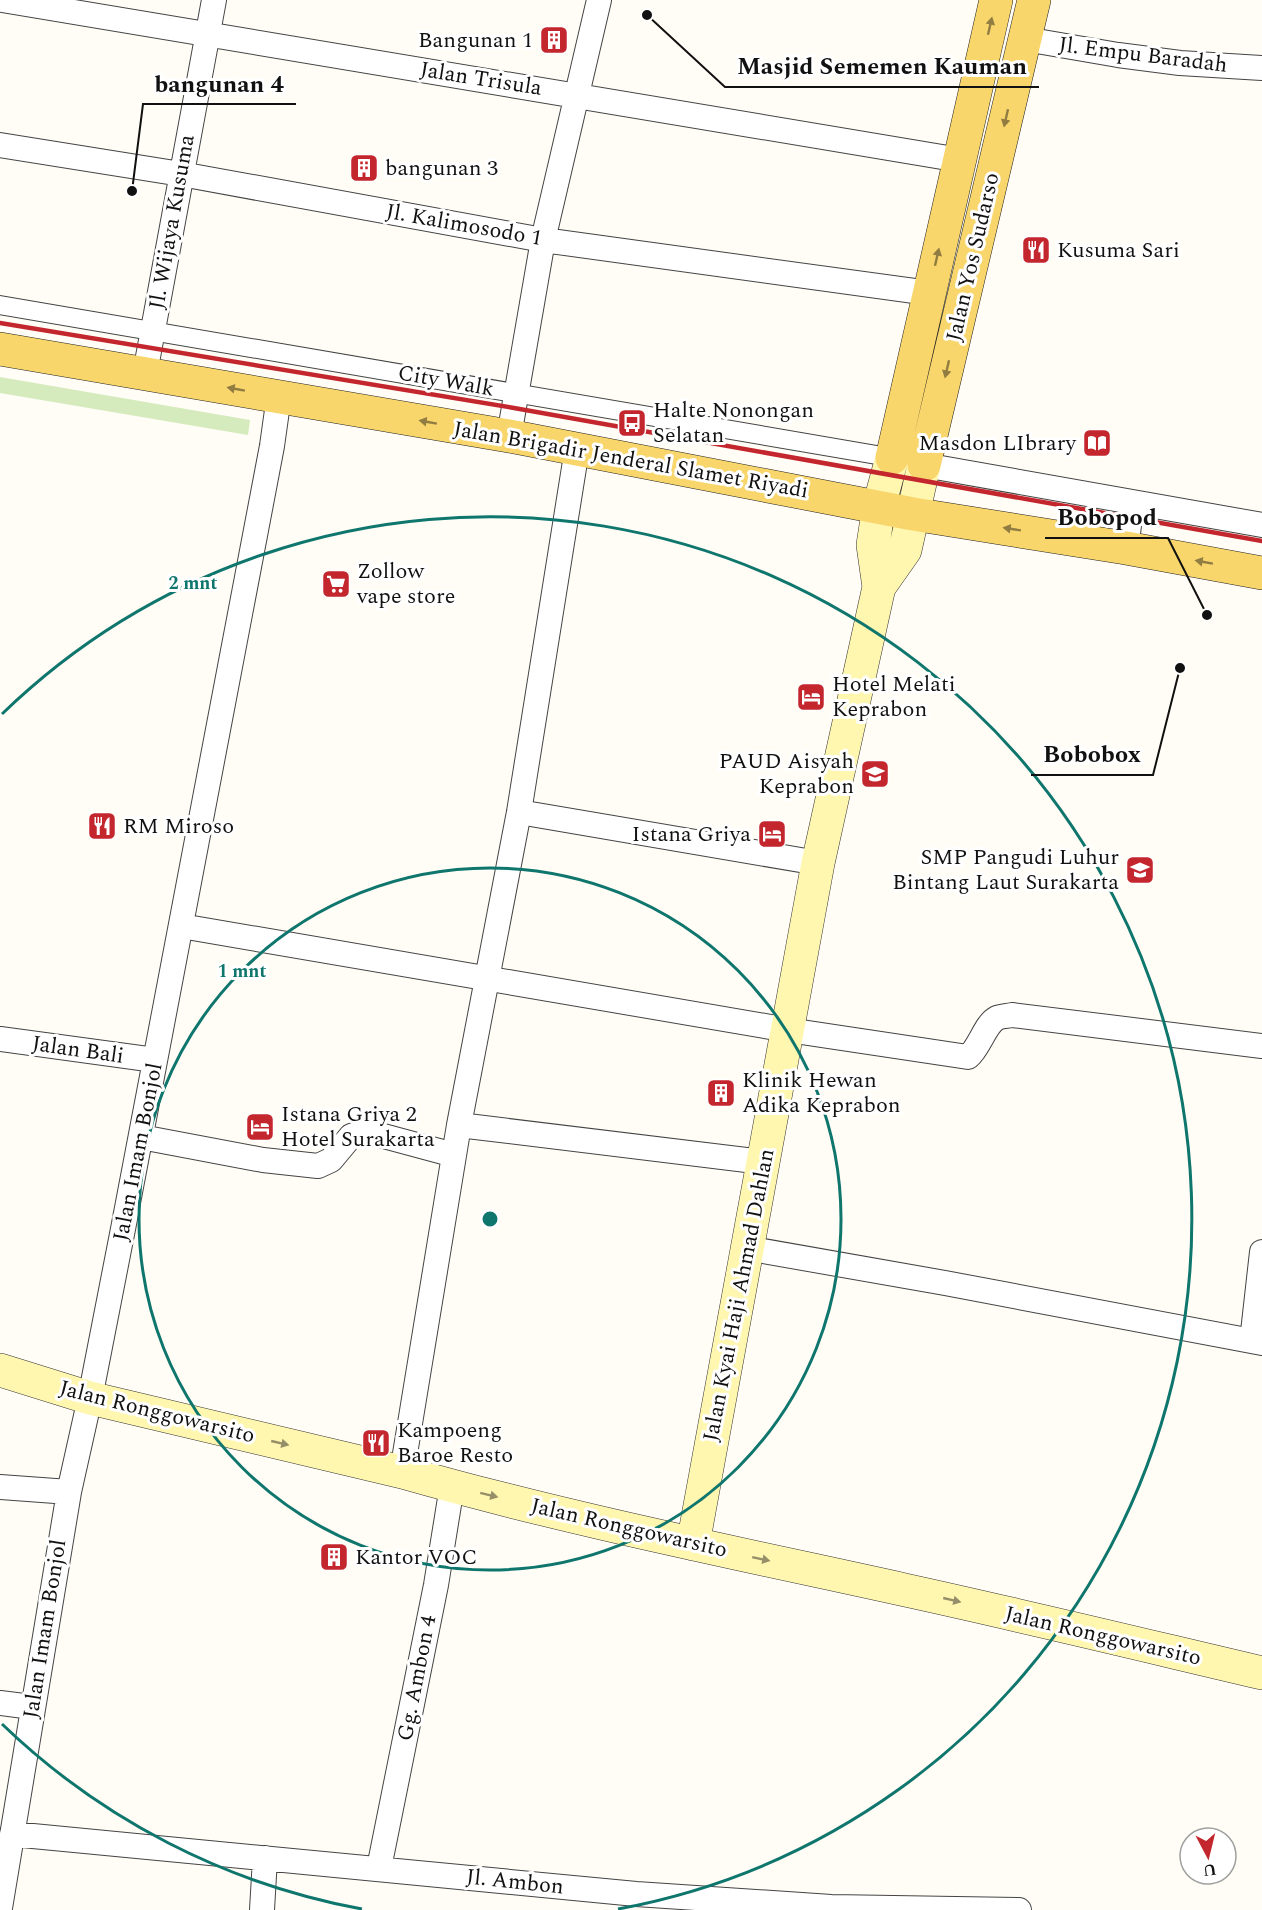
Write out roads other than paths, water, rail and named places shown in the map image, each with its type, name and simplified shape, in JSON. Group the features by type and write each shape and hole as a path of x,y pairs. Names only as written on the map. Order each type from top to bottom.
{"main road":[{"name":"Jalan Yos Sudarso","path":"879,506 892,458 996,0"},
{"name":"Jalan Yos Sudarso","path":"913,514 1034,0"},
{"name":"Jalan Brigadir Jenderal Slamet Riyadi","path":"0,349 509,436 913,514 1126,548 1262,573"},
{"name":"Jalan Kyai Haji Ahmad Dahlan","path":"693,1544 818,863 879,587 873,545 879,506"},
{"name":"Jalan Kyai Haji Ahmad Dahlan","path":"879,587 905,550 913,514"},
{"name":"Jalan Ronggowarsito","path":"0,1370 90,1398 693,1544 906,1590 1262,1673"}],"street":[{"name":"Jl. Wijaya Kusuma","path":"145,373 214,0"},
{"path":"509,436 543,240 599,0"},
{"name":"Jalan Trisula","path":"9,1 960,160"},
{"name":"Jl. Empu Baradah","path":"1025,39 1180,63 1262,68"},
{"name":"Jl. Kalimosodo 1","path":"0,145 181,174 543,240 929,293"},
{"name":"City Walk","path":"0,305 924,465"},
{"name":"Jalan Imam Bonjol","path":"0,1908 69,1492 90,1398 141,1137 272,446 279,396"},
{"path":"402,1472 459,1125 519,812 577,449"},
{"path":"924,465 1262,525"},
{"path":"1126,548 1132,503"},
{"path":"519,812 818,863"},
{"path":"181,926 487,980 968,1058 977,1050 985,1031 997,1018 1012,1015 1262,1046"},
{"name":"Jalan Bali","path":"0,1039 155,1060"},
{"path":"459,1125 763,1162"},
{"path":"141,1137 263,1160 318,1166 331,1160 351,1136 365,1131 454,1155"},
{"path":"746,1248 1257,1342 1262,1251"},
{"name":"Gg. Ambon 4","path":"358,1867 436,1586 452,1486"},
{"path":"0,1487 69,1492"},
{"path":"0,1703 32,1707"},
{"name":"Jl. Ambon","path":"12,1834 358,1867 635,1902 1019,1910"},
{"path":"262,1910 265,1858"}],"railway":[{"path":"0,323 514,408 1262,541"}],"place":[{"name":"Masjid Sememen Kauman","path":"647,15"},
{"name":"Bangunan 1","path":"554,40"},
{"name":"bangunan 3","path":"364,168"},
{"name":"bangunan 4","path":"132,191"},
{"name":"Kusuma Sari","path":"1036,250"},
{"name":"Halte Nonongan Selatan","path":"632,423"},
{"name":"Masdon LIbrary","path":"1097,443"},
{"name":"Zollow vape store","path":"336,584"},
{"name":"Bobopod","path":"1207,615"},
{"name":"Bobobox","path":"1180,668"},
{"name":"Hotel Melati Keprabon","path":"811,697"},
{"name":"PAUD Aisyah Keprabon","path":"875,774"},
{"name":"RM Miroso","path":"102,826"},
{"name":"Istana Griya","path":"772,834"},
{"name":"SMP Pangudi Luhur Bintang Laut Surakarta","path":"1140,870"},
{"name":"Klinik Hewan Adika Keprabon","path":"721,1093"},
{"name":"Istana Griya 2 Hotel Surakarta","path":"260,1127"},
{"name":"Kampoeng Baroe Resto","path":"376,1443"},
{"name":"Kantor VOC","path":"334,1557"}]}
